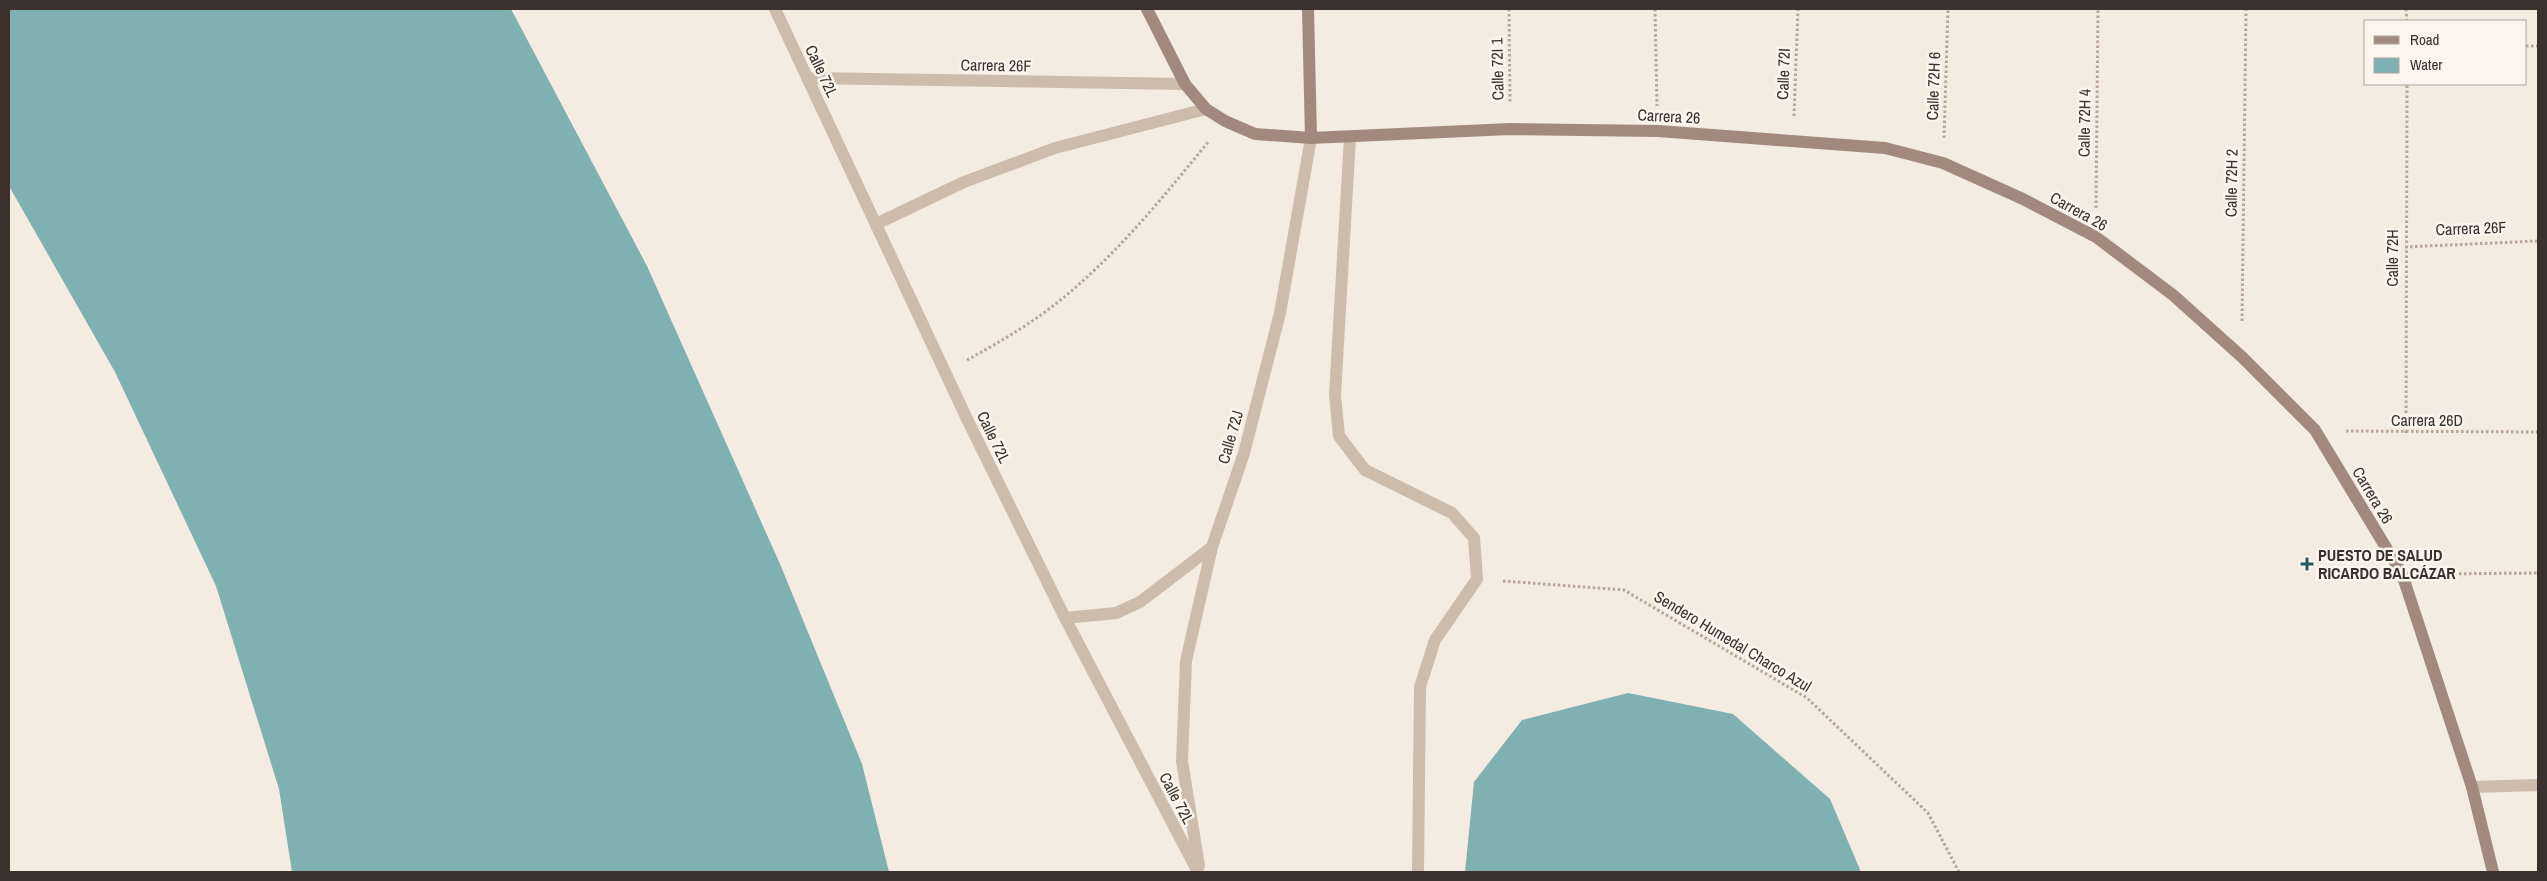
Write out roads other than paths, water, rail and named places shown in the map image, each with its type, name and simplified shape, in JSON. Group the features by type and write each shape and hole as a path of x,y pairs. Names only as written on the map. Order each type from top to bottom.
{"street":[{"name":"Calle 72L","path":"775,9 946,373 1065,618 1199,872"},
{"name":"Carrera 26","path":"1147,9 1185,84 1206,109 1225,121 1255,134 1311,138 1510,129 1658,131 1885,148 1943,163 2023,199 2096,237 2172,295 2242,357 2315,430 2402,574 2472,787 2493,872"},
{"name":"Calle 72J","path":"1199,872 1182,761 1186,661 1212,547 1244,453 1280,313 1311,138 1308,9"},
{"name":"Carrera 26F","path":"807,78 1185,84"},
{"path":"876,224 964,182 1055,148 1206,109"},
{"path":"1350,137 1335,395 1339,436 1365,470 1452,514 1474,538 1477,579 1435,640 1420,687 1418,872"},
{"path":"1065,618 1116,613 1140,602 1212,547"},
{"path":"2472,787 2538,784"}],"water":[{"path":"9,9 511,9 647,266 780,564 862,764 889,872 292,872 279,789 216,586 115,372 9,186"},
{"path":"1628,693 1733,714 1830,799 1861,872 1465,872 1474,782 1522,720"}],"place":[{"name":"PUESTO DE SALUD RICARDO BALCÁZAR","path":"2307,564"}]}
